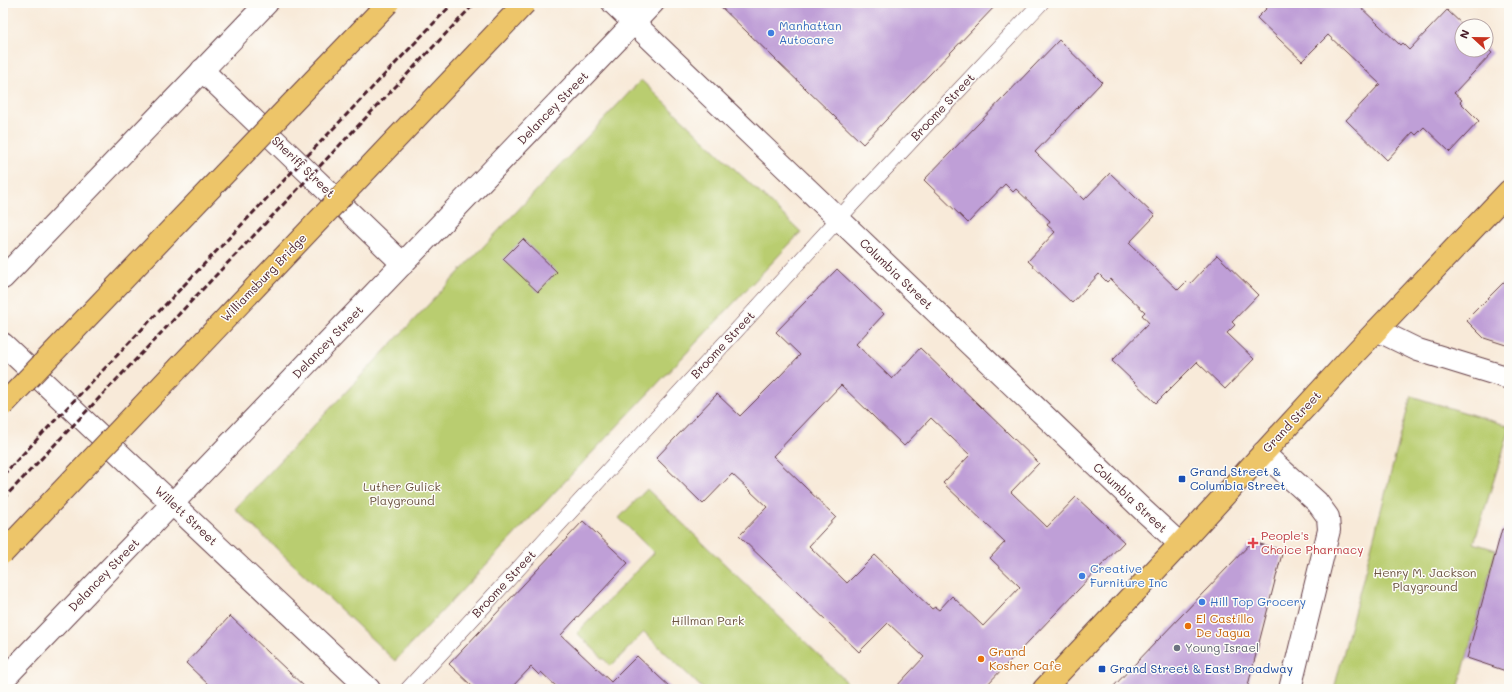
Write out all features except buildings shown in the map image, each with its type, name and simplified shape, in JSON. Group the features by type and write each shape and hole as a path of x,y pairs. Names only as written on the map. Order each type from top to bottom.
{"main road":[{"path":"3,406 388,3"},
{"name":"Williamsburg Bridge","path":"3,553 525,3"},
{"name":"Grand Street","path":"1044,689 1377,330 1509,191"}],"street":[{"path":"3,278 267,3"},
{"name":"Columbia Street","path":"613,3 1137,505 1180,544"},
{"name":"Delancey Street","path":"3,680 653,3"},
{"name":"Sheriff Street","path":"202,70 403,264"},
{"path":"1377,330 1418,350 1509,378"},
{"name":"Willett Street","path":"3,344 369,689"},
{"path":"1263,453 1317,502 1328,517 1329,530 1290,689"}],"lane":[{"name":"Broome Street","path":"408,689 838,219 1041,3"}],"green space":[{"name":"Luther Gulick Playground","path":"641,80 801,232 395,661 235,509"},
{"name":"Henry M. Jackson Playground","path":"1411,396 1509,426 1509,432 1474,543 1496,550 1458,689 1334,689"},
{"name":"Hillman Park","path":"647,489 854,689 703,689 644,632 611,666 577,633 654,553 619,518"}],"railway":[{"path":"3,475 453,3"},
{"path":"3,499 475,3"}],"place":[{"name":"Manhattan Autocare","path":"771,33"},
{"name":"Grand Street & Columbia Street","path":"1182,479"},
{"name":"People's Choice Pharmacy","path":"1253,543"},
{"name":"Creative Furniture Inc","path":"1082,576"},
{"name":"Hill Top Grocery","path":"1202,602"},
{"name":"El Castillo De Jagua","path":"1188,626"},
{"name":"Young Israel","path":"1177,648"},
{"name":"Grand Kosher Cafe","path":"981,659"},
{"name":"Grand Street & East Broadway","path":"1102,669"}]}
